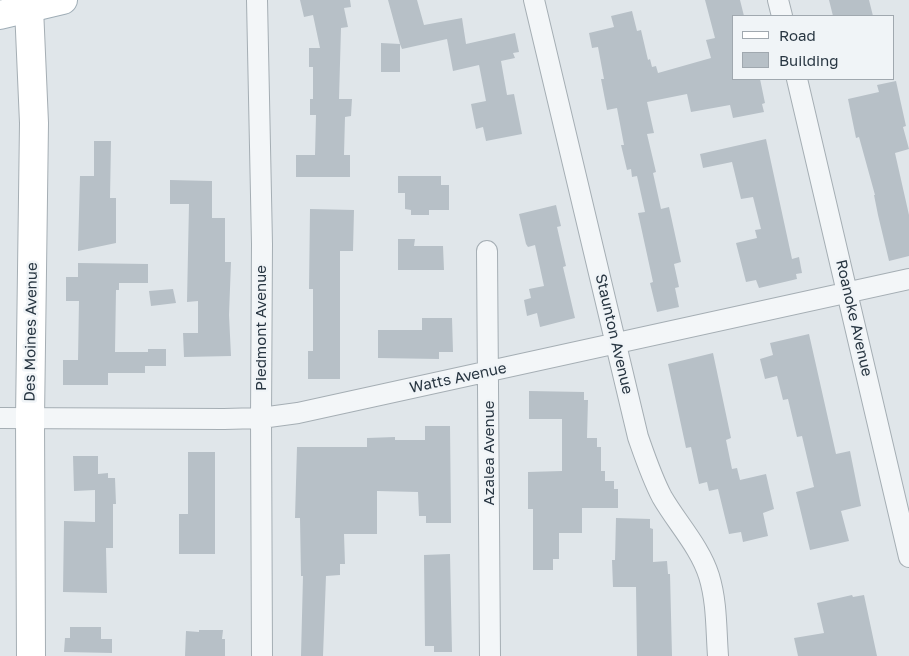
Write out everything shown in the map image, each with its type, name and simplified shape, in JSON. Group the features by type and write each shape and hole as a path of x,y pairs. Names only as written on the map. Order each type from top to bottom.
{"street":[{"path":"0,15 63,0"},
{"name":"Piedmont Avenue","path":"257,0 262,244 262,656"},
{"name":"Staunton Avenue","path":"534,0 638,436 650,471 662,497 698,553 709,574 714,597 718,656"},
{"path":"778,0 782,15"},
{"name":"Des Moines Avenue","path":"29,8 34,123 30,418 31,656"},
{"name":"Roanoke Avenue","path":"797,80 909,558"},
{"name":"Azalea Avenue","path":"487,251 490,656"},
{"name":"Watts Avenue","path":"0,418 224,420 298,413 909,279"}],"building":[{"path":"300,0 350,0 351,7 344,8 348,27 341,28 339,99 352,99 351,116 345,117 344,155 350,155 350,177 296,177 296,155 315,155 316,115 310,115 310,99 313,99 313,67 309,67 309,48 320,48 313,15 304,17"},
{"path":"388,0 417,0 424,25 462,18 466,44 515,33 519,52 513,53 515,58 501,61 507,95 514,94 522,134 486,141 483,127 476,129 471,104 486,101 479,65 453,71 447,39 402,49"},
{"path":"705,0 740,0 744,15 732,15 732,80 760,80 765,103 762,104 764,112 733,118 730,105 691,112 687,94 647,102 654,133 647,134 656,172 653,173 661,209 669,207 681,262 674,264 679,287 675,288 679,307 657,312 650,283 653,282 638,213 645,212 637,176 632,177 631,169 627,170 621,145 624,145 617,108 607,110 601,79 604,79 598,47 592,48 589,33 614,27 611,16 632,11 637,31 641,30 648,60 650,59 652,67 656,66 658,73 711,58 706,40 715,38"},
{"path":"829,0 869,0 873,15 833,15"},
{"path":"381,43 400,44 400,72 381,72"},
{"path":"896,81 906,126 903,127 909,149 895,153 909,215 909,256 889,261 875,195 859,137 856,138 848,99 879,92 877,85"},
{"path":"766,139 792,259 799,257 802,273 796,274 797,279 759,288 756,280 746,282 736,243 757,238 755,230 761,229 753,197 741,199 732,162 703,168 700,154"},
{"path":"94,141 111,141 110,198 116,198 116,243 78,251 80,176 94,176"},
{"path":"398,176 441,176 441,185 449,185 449,210 429,210 429,215 411,215 411,210 405,209 405,193 398,193"},
{"path":"170,180 212,181 212,218 225,218 225,262 231,262 229,315 231,356 184,357 183,333 198,333 198,301 187,302 189,204 170,204"},
{"path":"556,205 561,226 557,227 566,266 563,267 575,318 540,327 537,313 527,316 524,300 531,298 529,289 544,286 535,245 528,247 526,244 519,214"},
{"path":"310,209 354,210 353,251 340,251 340,379 308,379 308,351 313,351 313,289 309,289"},
{"path":"398,239 415,239 414,246 443,246 444,270 398,270"},
{"path":"78,263 148,264 148,283 119,283 119,290 116,290 115,352 148,352 148,349 166,349 166,366 145,366 145,373 108,373 108,385 63,385 63,360 78,360 79,301 66,301 66,277 78,277"},
{"path":"173,289 176,303 151,306 149,291"},
{"path":"422,318 452,318 453,352 439,352 439,359 378,358 378,330 422,330"},
{"path":"809,334 836,454 850,451 861,506 841,511 849,541 810,550 796,492 814,487 802,436 797,437 788,399 783,400 777,376 765,379 760,359 773,355 770,343"},
{"path":"713,353 731,438 726,440 732,469 737,468 740,480 766,474 774,509 763,513 768,536 743,542 741,532 729,534 718,489 709,491 707,482 699,484 691,447 686,448 668,364"},
{"path":"529,391 584,392 584,400 588,400 587,438 597,438 597,447 601,447 601,471 605,471 605,481 614,481 614,489 618,489 618,508 582,508 582,533 559,533 559,559 553,559 553,570 533,570 533,509 528,509 528,472 562,471 562,419 529,419"},
{"path":"425,426 450,426 451,523 426,523 426,516 419,516 418,492 377,491 377,534 344,534 345,564 340,564 340,575 326,576 323,656 301,656 303,576 301,576 300,518 295,518 297,447 367,447 367,438 395,437 395,440 425,440"},
{"path":"188,452 215,452 215,554 179,554 179,514 188,514"},
{"path":"73,456 98,456 98,474 108,473 108,478 115,478 116,504 113,504 113,548 106,548 107,593 63,592 64,521 95,522 95,490 74,491"},
{"path":"616,518 650,519 650,528 653,529 653,562 667,561 668,574 670,574 672,656 637,656 636,587 613,587 612,560 615,560"},
{"path":"450,554 452,652 434,652 434,646 425,646 424,555"},
{"path":"852,595 853,597 864,595 877,656 798,656 794,638 824,633 817,603"},
{"path":"70,627 101,627 101,639 112,639 112,653 64,652 65,638 70,638"},
{"path":"199,630 223,630 222,639 225,639 225,656 185,656 186,631 199,632"}]}
